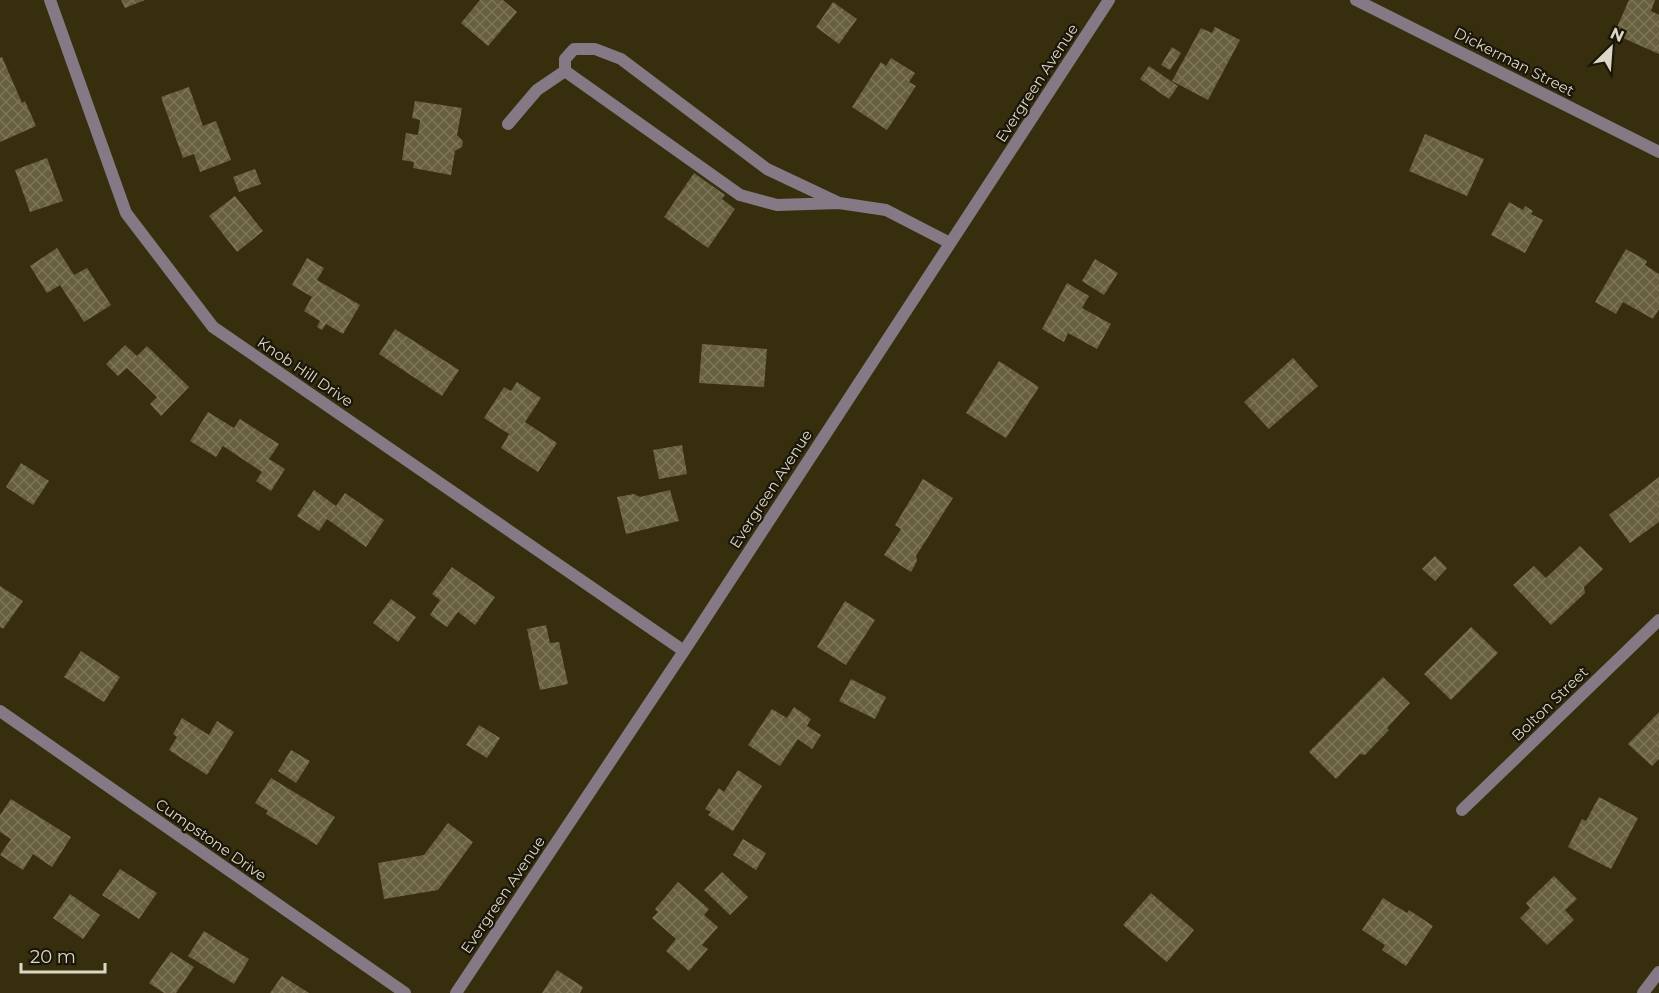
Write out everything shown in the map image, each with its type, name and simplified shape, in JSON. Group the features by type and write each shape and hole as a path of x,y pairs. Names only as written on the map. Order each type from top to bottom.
{"street":[{"name":"Knob Hill Drive","path":"50,0 126,213 213,327 684,651"},
{"name":"Evergreen Avenue","path":"456,993 684,651 1109,0"},
{"name":"Dickerman Street","path":"1356,0 1659,152"},
{"path":"565,71 565,59 574,49 594,49 621,59 767,169 839,203"},
{"path":"565,71 740,195 777,206 839,203 886,210 950,243"},
{"path":"508,124 537,90 565,71"},
{"name":"Bolton Street","path":"1462,810 1659,620"},
{"name":"Cumpstone Drive","path":"0,711 405,993"},
{"path":"1643,993 1659,972"}],"building":[{"path":"121,0 145,0 125,8"},
{"path":"480,0 503,0 517,12 488,46 461,23"},
{"path":"1629,0 1655,0 1651,11 1659,15 1659,54 1614,34"},
{"path":"833,2 857,19 839,44 816,27"},
{"path":"1215,27 1240,40 1208,100 1172,81 1201,28 1212,33"},
{"path":"1172,47 1181,53 1170,70 1161,65"},
{"path":"2,57 22,103 25,101 36,126 0,142 0,58"},
{"path":"891,58 915,73 909,82 916,86 887,130 852,107 881,62 886,66"},
{"path":"1149,66 1178,86 1169,99 1140,79"},
{"path":"189,87 203,126 216,121 231,160 200,172 194,154 183,158 161,97"},
{"path":"415,101 462,108 457,135 463,141 462,147 455,151 451,175 413,168 414,162 402,160 406,133 418,135 420,120 412,118"},
{"path":"1425,134 1484,159 1467,196 1409,171"},
{"path":"47,158 63,201 30,212 15,170"},
{"path":"255,169 261,184 239,192 233,177"},
{"path":"694,173 725,195 722,199 735,209 708,248 664,217"},
{"path":"235,196 263,231 237,252 209,216"},
{"path":"1509,202 1523,210 1525,206 1533,211 1531,214 1543,220 1525,253 1491,235"},
{"path":"57,248 74,275 87,268 111,305 84,322 60,285 47,293 30,266"},
{"path":"1626,249 1647,261 1645,265 1659,274 1659,309 1653,319 1623,302 1616,314 1595,302"},
{"path":"307,258 324,268 317,280 360,305 343,334 326,324 322,330 317,327 320,321 304,311 312,297 292,285"},
{"path":"1095,259 1118,273 1104,295 1082,281"},
{"path":"1067,283 1089,296 1082,308 1111,324 1097,349 1068,333 1064,342 1042,329"},
{"path":"395,329 459,370 442,396 379,354"},
{"path":"702,344 767,349 764,387 699,383"},
{"path":"125,345 137,356 147,346 189,387 161,416 150,404 157,397 127,368 118,376 106,364"},
{"path":"1293,358 1318,386 1269,429 1244,402"},
{"path":"999,361 1039,387 1006,438 966,413"},
{"path":"517,382 541,398 525,422 557,443 538,472 501,448 509,434 484,418 504,387 511,391"},
{"path":"208,412 234,428 240,419 279,444 269,459 285,469 271,491 256,481 262,472 223,446 216,457 190,441"},
{"path":"682,445 687,474 659,479 653,450"},
{"path":"21,463 49,481 33,505 6,487"},
{"path":"1659,477 1659,522 1630,543 1609,515"},
{"path":"923,479 953,498 916,556 917,561 911,572 884,555 901,529 895,525"},
{"path":"314,490 336,506 345,493 384,520 366,547 327,519 319,531 297,516"},
{"path":"670,490 679,521 626,534 617,497 634,494 640,497"},
{"path":"1580,546 1603,569 1584,587 1585,593 1551,625 1513,585 1534,566 1546,578"},
{"path":"1435,556 1447,568 1435,581 1422,569"},
{"path":"452,567 495,597 475,625 458,612 447,627 430,615 440,600 432,594"},
{"path":"0,586 23,601 3,629 0,627"},
{"path":"391,599 416,617 398,642 373,623"},
{"path":"845,601 875,620 846,665 817,647"},
{"path":"546,625 550,643 559,642 568,684 540,690 527,629"},
{"path":"1471,627 1498,653 1451,700 1424,674"},
{"path":"81,651 120,677 104,702 64,677"},
{"path":"1383,677 1410,703 1365,755 1360,754 1336,779 1309,752"},
{"path":"851,679 886,697 875,719 839,701"},
{"path":"794,707 811,719 807,726 821,735 812,749 798,739 780,766 748,745 772,709 787,718"},
{"path":"1659,712 1659,759 1652,766 1628,744"},
{"path":"182,718 209,735 217,721 234,732 207,775 169,750 177,737 173,734"},
{"path":"479,725 500,738 487,758 466,745"},
{"path":"291,750 310,761 296,783 278,771"},
{"path":"738,770 762,786 733,831 708,815 711,812 705,809 719,788 724,792"},
{"path":"271,778 335,817 317,845 266,814 268,811 255,803"},
{"path":"1599,797 1638,818 1611,869 1568,847 1582,819 1586,821"},
{"path":"11,799 71,837 52,867 33,854 23,870 0,855 11,839 0,832 0,815"},
{"path":"448,823 473,842 438,890 384,899 378,863 424,855"},
{"path":"743,839 766,853 756,870 733,855"},
{"path":"120,869 157,893 139,919 102,895"},
{"path":"722,872 748,897 730,915 704,890"},
{"path":"1554,876 1577,899 1565,910 1574,920 1547,945 1520,918 1530,908 1526,903"},
{"path":"678,882 709,909 704,915 718,927 702,945 708,949 689,971 666,951 676,939 652,918 658,912 655,909"},
{"path":"1151,893 1194,930 1167,962 1123,925"},
{"path":"70,894 100,915 83,939 53,918"},
{"path":"1383,898 1407,913 1409,910 1433,926 1406,966 1382,950 1385,945 1362,930"},
{"path":"204,931 249,959 234,984 188,956"},
{"path":"171,952 194,967 176,993 164,993 149,983"},
{"path":"557,970 583,987 580,993 542,993"},
{"path":"282,976 309,993 270,993"}]}
